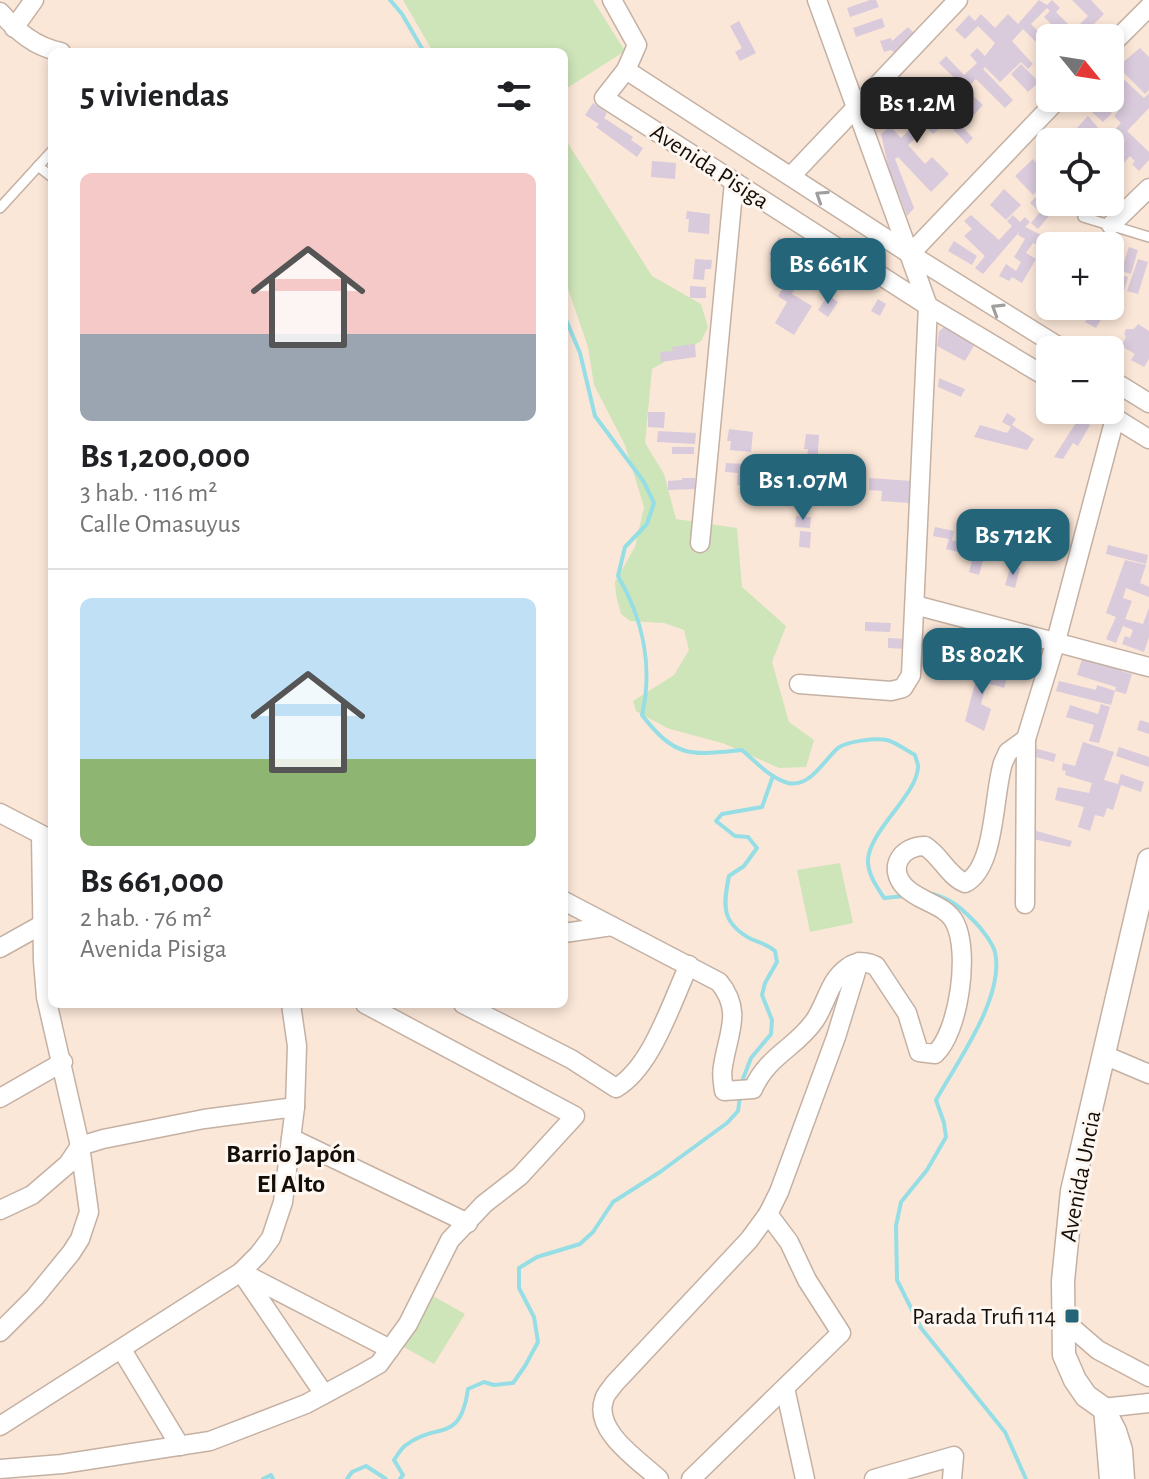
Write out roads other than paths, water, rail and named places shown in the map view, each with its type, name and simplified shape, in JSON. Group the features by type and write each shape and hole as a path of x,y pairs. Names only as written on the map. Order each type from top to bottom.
{"street":[{"path":"34,0 5,21 48,49"},
{"name":"Avenida Pisiga","path":"612,0 637,45 626,70 604,98 928,306 1036,371"},
{"path":"799,684 891,691 903,688 911,675 928,306 817,0"},
{"path":"791,176 958,0"},
{"path":"1124,32 1149,7"},
{"name":"Avenida Pisiga","path":"626,70 1042,336"},
{"path":"910,254 1046,112"},
{"path":"700,543 734,182"},
{"path":"1111,225 1149,188"},
{"path":"1124,388 1149,403"},
{"path":"1025,904 1026,739 1056,641 1106,424"},
{"path":"1124,424 1149,439"},
{"path":"915,605 1149,667"},
{"path":"568,903 719,982 732,1006 733,1022 722,1069 724,1091 753,1089 768,1064 814,1022 832,983 850,965 859,962 876,966 907,1013 919,1052 935,1054 947,1034 958,1002 961,937 952,917 904,887 898,877 899,857 907,849 925,846 934,852 956,879 965,883 973,879 986,851 1003,763 1008,752 1026,739"},
{"path":"0,813 46,837 43,924 48,984"},
{"name":"Avenida Uncia","path":"1123,1479 1121,1450 1103,1408 1086,1396 1064,1355 1065,1241 1072,1191 1149,860"},
{"path":"0,948 43,924"},
{"path":"568,932 612,926"},
{"path":"659,1479 605,1424 602,1411 604,1399 614,1384 749,1240 768,1214 836,1037 859,962"},
{"path":"471,1008 571,1059 616,1088 626,1082 644,1060 689,965"},
{"path":"0,1332 35,1297 84,1232 89,1199 52,1008"},
{"path":"0,1426 241,1272 259,1254 278,1220 291,1138 297,1046 292,1008"},
{"path":"0,1469 62,1464 210,1441 306,1404 379,1364 408,1324 450,1240 484,1204 520,1176 575,1116 372,1008"},
{"path":"1104,1055 1149,1074"},
{"path":"0,1098 63,1062"},
{"path":"0,1210 32,1195 68,1164 80,1146 204,1119 295,1107"},
{"path":"291,1138 468,1223"},
{"path":"691,1479 841,1333 807,1280 789,1242 768,1214"},
{"path":"241,1272 390,1349"},
{"path":"241,1272 324,1394"},
{"path":"1062,1319 1098,1350 1149,1377"},
{"path":"122,1350 180,1446"},
{"path":"785,1388 805,1479"},
{"path":"1109,1479 1103,1408 1149,1403"},
{"path":"874,1479 954,1456 952,1479"}],"lane":[{"path":"0,208 48,155"},
{"path":"38,166 48,174"},
{"path":"1083,217 1149,237"}],"waterway":[{"path":"390,0 422,48"},
{"path":"568,324 580,353 595,416 644,482 654,503 647,524 625,547 618,576 634,609 644,644 646,679 642,715 675,747 697,753 742,750 769,774 788,783 810,777 838,748 854,742 887,740 915,755 918,767 915,778 875,839 868,863 884,898 905,896"},
{"path":"741,1084 751,1058 771,1034 772,1020 762,995 777,962 775,951 741,933 729,920 725,904 729,876 744,866 757,848 748,837 735,836 716,821 722,814 762,807 773,776"},
{"path":"933,894 955,904 980,927 994,948 996,970 993,989 977,1029 936,1100 946,1137 927,1170 901,1202 896,1226 897,1280 921,1328 1005,1432 1026,1479"},
{"path":"400,1479 403,1475 394,1460 404,1446 453,1425 459,1418 468,1389 484,1382 494,1385 513,1383 525,1366 538,1342 534,1317 519,1288 519,1268 537,1257 580,1244 593,1232 613,1202 727,1123 738,1111 740,1097"},
{"path":"347,1479 352,1472 366,1466 386,1479"},
{"path":"263,1479 271,1475 273,1479"}],"place":[{"name":"Parada Trufi 114","path":"1072,1316"}],"district":[{"name":"Barrio Japón El Alto","path":"291,1168"}]}
